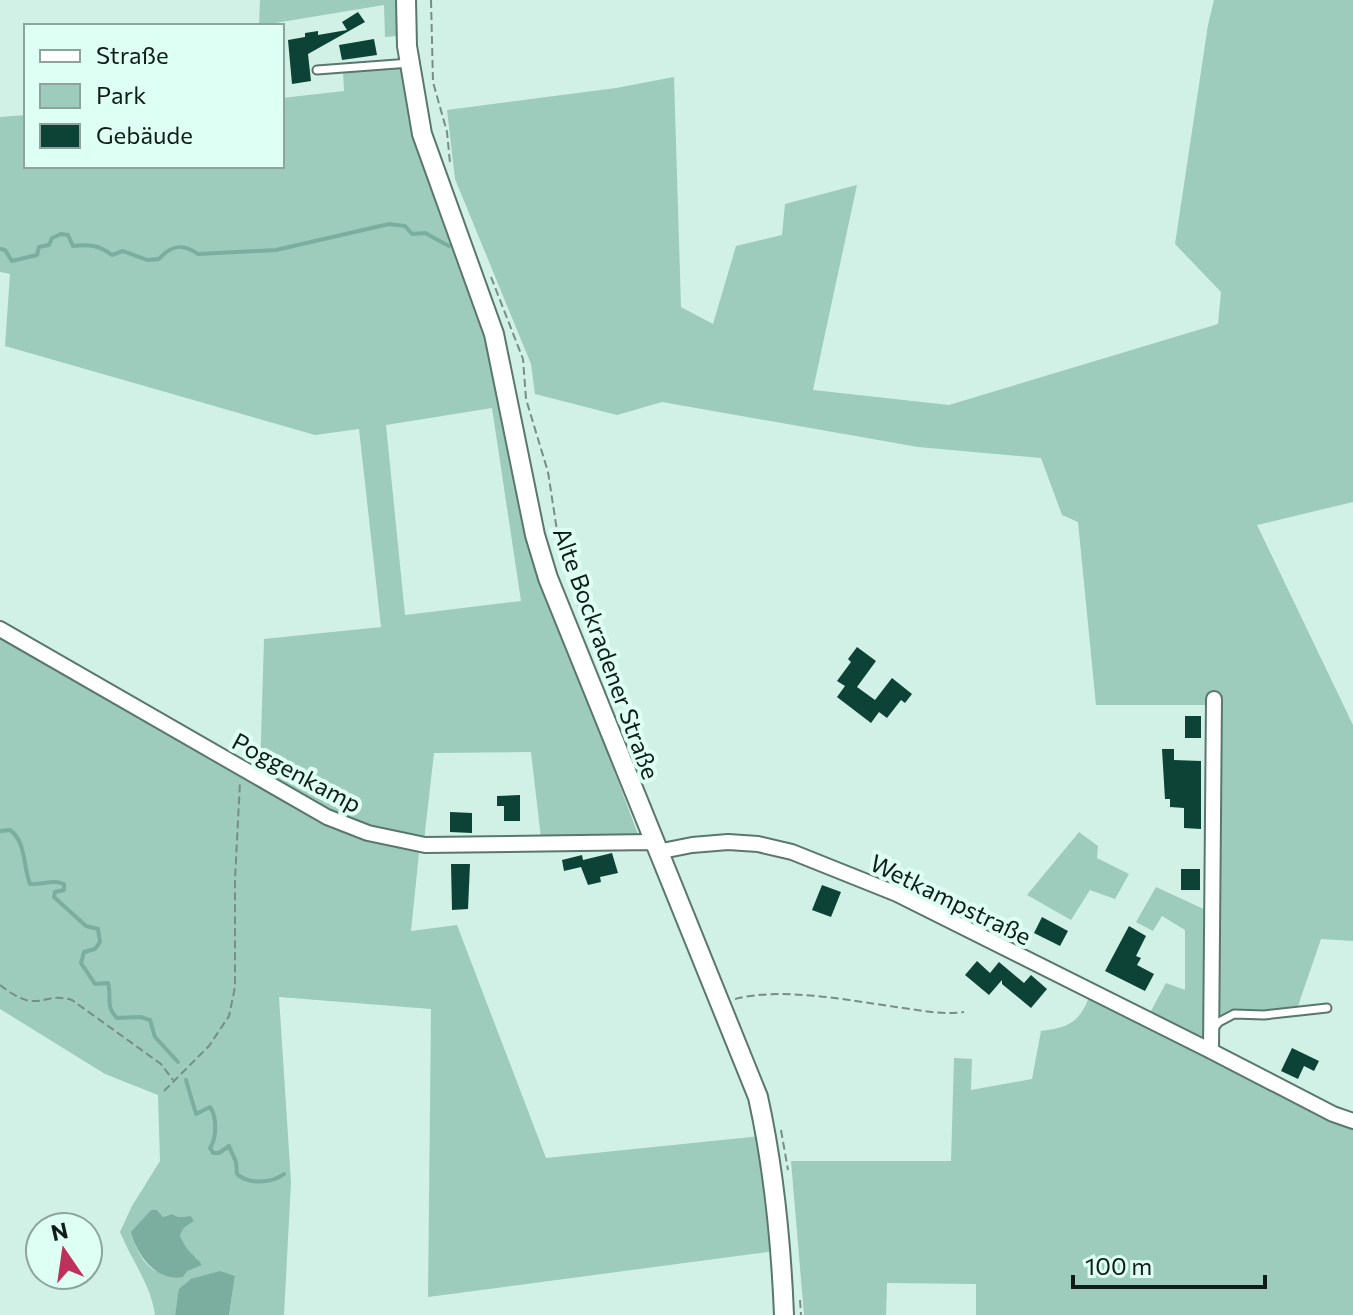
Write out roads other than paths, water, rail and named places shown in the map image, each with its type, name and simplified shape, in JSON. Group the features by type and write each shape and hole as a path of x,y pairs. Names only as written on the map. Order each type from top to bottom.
{"street":[{"name":"Alte Bockradener Straße","path":"406,0 410,63 422,134 494,334 535,535 548,578 758,1097 768,1143 780,1238 784,1315"},
{"name":"Poggenkamp","path":"0,629 327,817 393,840 425,845 655,847"},
{"path":"1211,1051 1214,699"},
{"name":"Wetkampstraße","path":"655,847 728,842 758,844 792,852 897,894 1333,1114 1353,1121"}],"lane":[{"path":"317,70 410,63"},
{"path":"1212,1031 1219,1022 1234,1014 1264,1015 1327,1008"}],"waterway":[{"path":"0,249 5,250 12,261 37,255 39,247 49,245 52,238 61,234 68,235 73,246 94,246 112,255 123,251 147,260 159,259 177,247 198,254 276,250 389,224 405,226 412,234 425,233 449,246"},
{"path":"0,831 10,830 19,841 30,884 64,884 64,890 55,892 54,897 86,926 98,929 100,942 95,949 84,952 81,963 95,984 108,983 113,1014 117,1018 150,1020 155,1037 178,1062"},
{"path":"186,1080 196,1114 210,1107 212,1111 215,1133 210,1148 213,1153 219,1153 229,1146 237,1174 248,1180 267,1181 284,1174"}]}
